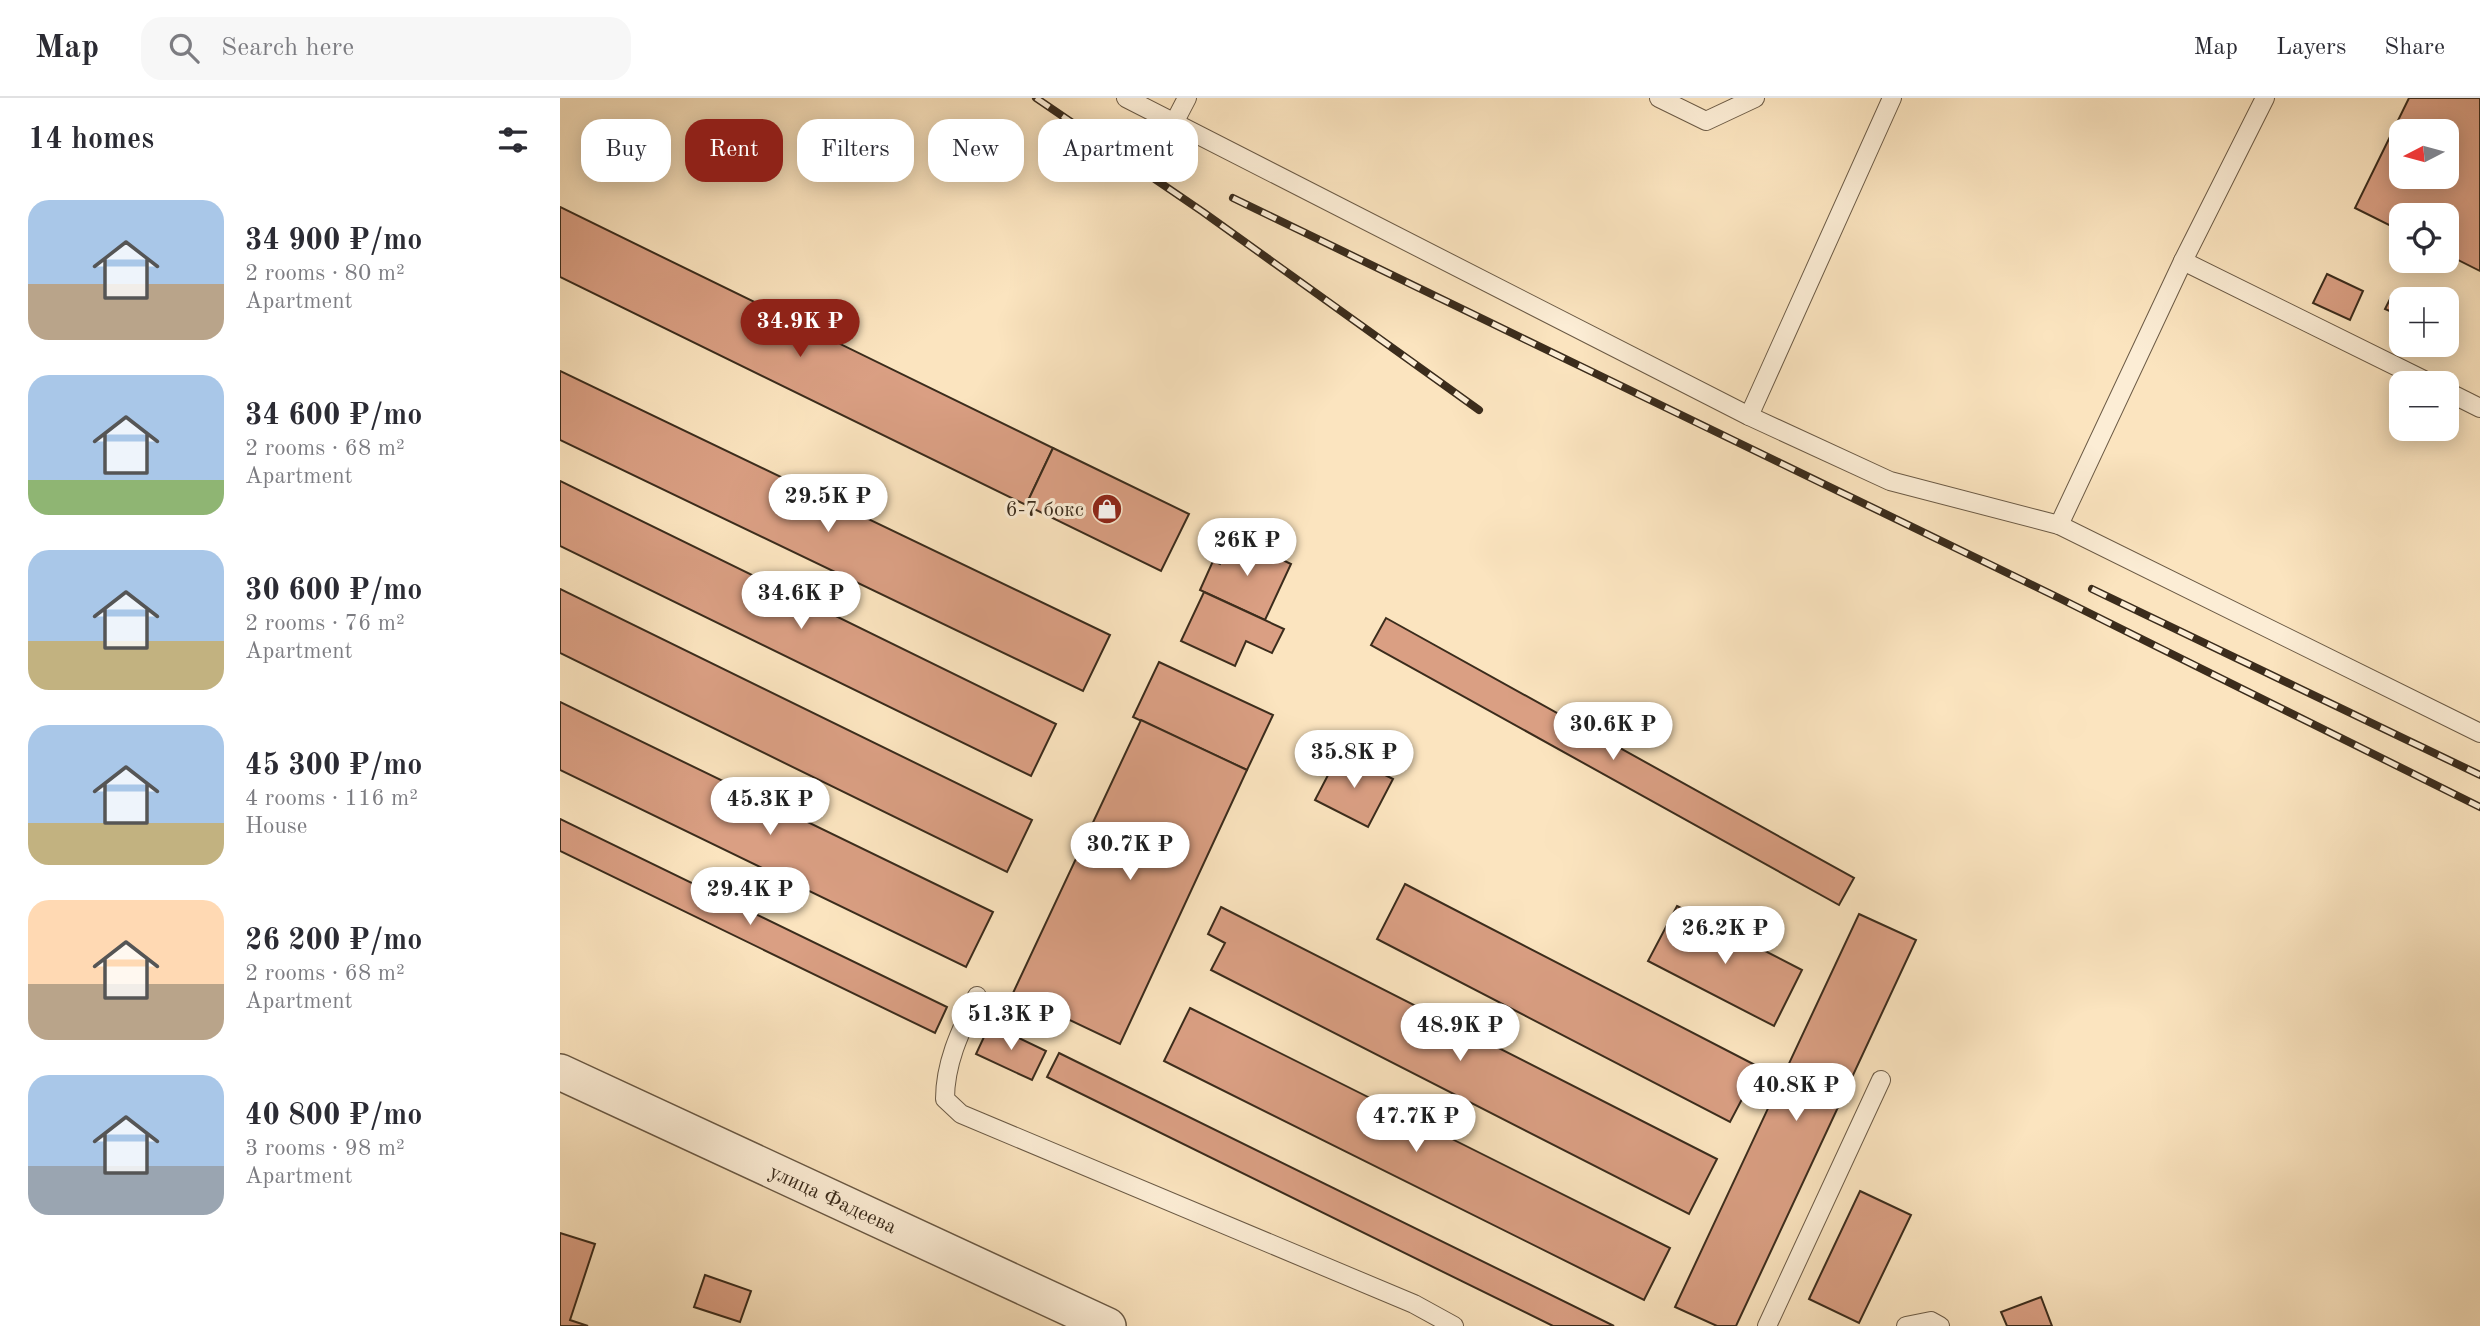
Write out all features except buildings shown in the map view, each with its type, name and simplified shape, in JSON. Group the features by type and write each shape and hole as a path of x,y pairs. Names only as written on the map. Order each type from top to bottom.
{"street":[{"name":"улица Фадеева","path":"560,1072 1108,1326"}],"lane":[{"path":"1126,98 1166,119"},
{"path":"1176,119 1187,98"},
{"path":"1659,98 1706,121 1755,98"},
{"path":"1749,416 1892,98"},
{"path":"2059,525 2183,261 2264,98"},
{"path":"1198,135 1749,416 1890,481 2059,525 2480,733"},
{"path":"2183,261 2406,371"},
{"path":"2459,398 2480,408"},
{"path":"976,996 955,1044 945,1080 945,1099 961,1114 1414,1304 1454,1326"},
{"path":"1767,1326 1881,1080"},
{"path":"1906,1326 1930,1321 1940,1326"}],"railway":[{"path":"1036,98 1203,212 1479,410"},
{"path":"1233,198 2059,598 2480,807"},
{"path":"2092,589 2480,775"}],"place":[{"name":"6-7 бокс","path":"1107,509"}]}
